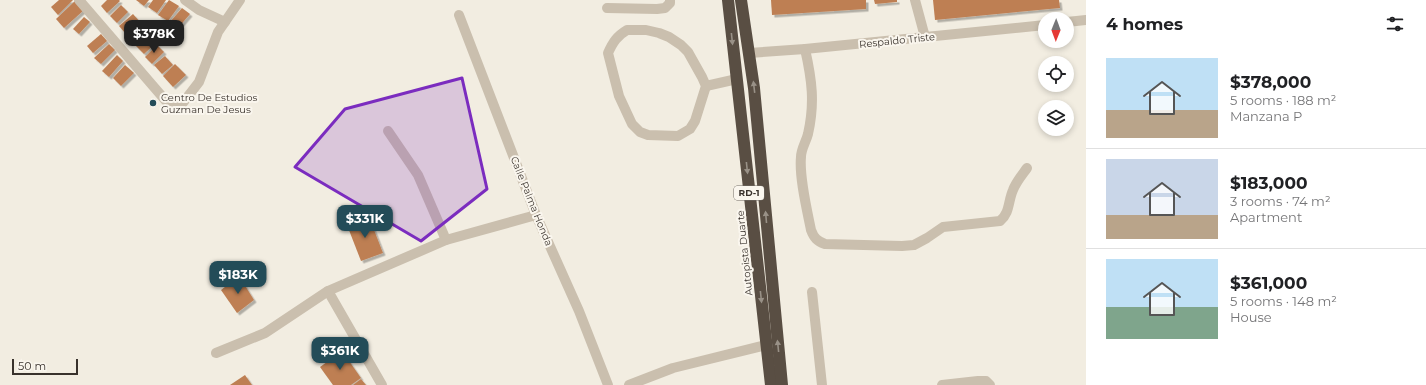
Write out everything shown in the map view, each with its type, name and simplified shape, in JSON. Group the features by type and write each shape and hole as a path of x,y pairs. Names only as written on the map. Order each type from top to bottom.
{"highway":[{"name":"Autopista Duarte","path":"728,0 771,385"},
{"name":"RD-1","path":"741,0 754,88 782,385"}],"street":[{"path":"79,0 166,100 173,105 182,104 199,82 218,32 240,0"},
{"path":"186,0 199,10 225,22"},
{"path":"607,8 665,8 670,3 670,0"},
{"path":"915,0 925,37"},
{"name":"Calle Palma Honda","path":"459,16 536,215 579,311 608,385"},
{"path":"1074,21 1086,20"},
{"name":"Respaldo Triste","path":"749,53 805,50 1038,26"},
{"path":"627,30 646,30 659,33 669,37 688,52 706,86 695,121 690,129 678,136 648,135 640,132 632,124 619,96 608,53 614,41 627,30"},
{"path":"805,50 810,71 813,98 808,135 801,156 801,169 811,230 814,237 818,241 825,244 914,245 943,227 1000,221 1004,218 1007,212 1012,190 1015,184 1027,168"},
{"path":"706,86 737,79"},
{"path":"388,131 418,175 446,240"},
{"path":"216,353 265,333 328,291 446,240 536,215"},
{"path":"328,291 382,385"},
{"path":"812,292 822,385"},
{"path":"629,385 673,368 766,345"},
{"path":"942,385 978,380 986,381 990,385"}],"highlighted area":[{"path":"462,78 487,189 421,241 295,167 345,109"}],"building":[{"path":"59,0 73,0 58,15 51,7"},
{"path":"107,0 120,1 107,13 101,6"},
{"path":"136,0 149,0 144,6"},
{"path":"153,0 166,0 157,13 148,7"},
{"path":"169,0 179,6 168,21 158,15"},
{"path":"771,0 866,0 866,9 772,15"},
{"path":"874,0 897,0 897,2 875,4"},
{"path":"933,0 1059,0 1060,8 935,20"},
{"path":"75,1 84,10 64,28 56,19"},
{"path":"121,5 128,12 117,23 110,16"},
{"path":"182,8 190,14 178,28 170,22"},
{"path":"133,14 140,22 126,34 119,26"},
{"path":"84,17 90,22 79,34 73,29"},
{"path":"142,23 149,31 135,43 128,35"},
{"path":"150,33 158,41 144,54 136,46"},
{"path":"101,34 107,41 93,53 87,46"},
{"path":"109,44 115,50 101,64 94,58"},
{"path":"157,45 164,52 152,64 145,57"},
{"path":"117,55 123,61 109,77 102,71"},
{"path":"165,56 173,65 162,74 154,65"},
{"path":"175,64 186,75 173,87 163,76"},
{"path":"125,65 134,73 121,86 113,78"},
{"path":"369,217 383,253 361,261 347,225"},
{"path":"239,276 254,300 237,313 221,290"},
{"path":"342,351 361,378 351,385 333,385 320,367"},
{"path":"245,375 252,385 230,385"},
{"path":"361,379 366,385 353,385"}],"place":[{"name":"Centro De Estudios Guzman De Jesus","path":"153,103"}]}
